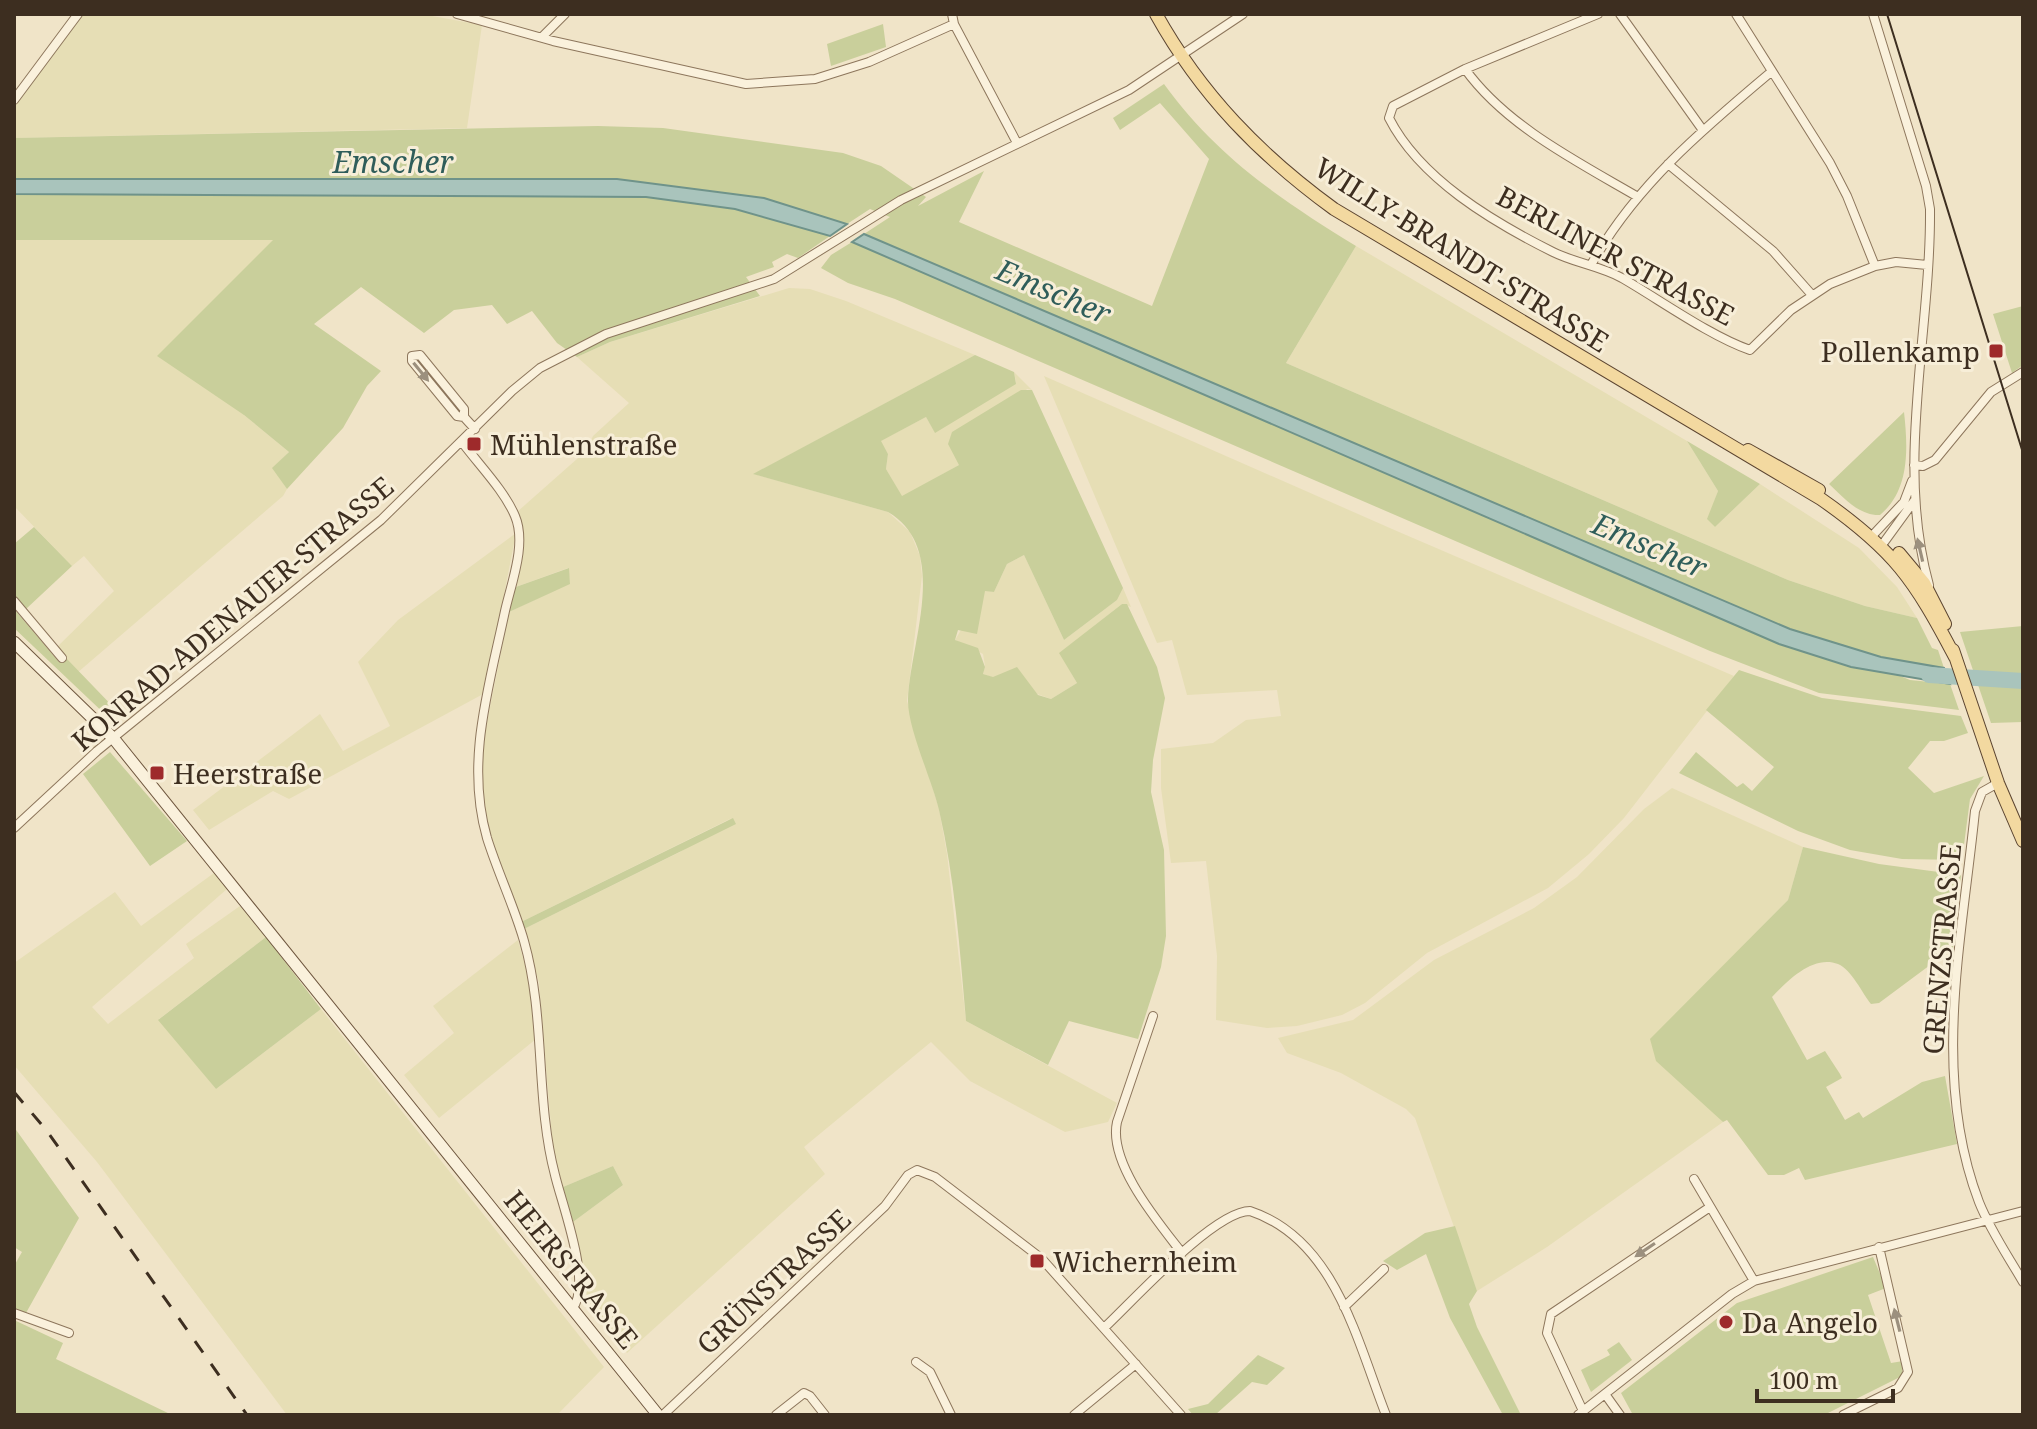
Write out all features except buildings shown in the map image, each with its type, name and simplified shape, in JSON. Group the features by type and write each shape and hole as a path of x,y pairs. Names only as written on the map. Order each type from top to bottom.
{"main road":[{"name":"WILLY-BRANDT-STRASSE","path":"1156,14 1181,56 1220,109 1260,151 1334,209 1821,499 1879,538 1912,567 1933,598 1998,783 2023,841"},
{"name":"WILLY-BRANDT-STRASSE","path":"1879,538 1917,588 1955,657"},
{"name":"HEERSTRASSE","path":"14,642 114,739 660,1415"}],"street":[{"path":"14,100 78,14"},
{"path":"457,14 720,81 766,84 815,79 869,62 954,24"},
{"path":"542,37 565,14"},
{"path":"952,14 954,24 1017,143"},
{"name":"KONRAD-ADENAUER-STRASSE","path":"14,828 114,739 381,520 524,380 583,344 762,284 816,256 880,213 1129,90 1243,14"},
{"path":"1598,14 1465,69 1520,122 1638,197"},
{"path":"1620,14 1702,129"},
{"path":"1736,14 1836,174 1875,266"},
{"path":"1873,14 1926,186 1930,221 1914,500 1917,536 1933,598"},
{"name":"BERLINER STRASSE","path":"1465,69 1393,106 1389,118 1412,154 1480,210 1554,253 1591,265 1750,350 1783,317 1812,295 1875,266 1896,262 1927,265"},
{"path":"1591,265 1638,197 1668,164 1702,129 1771,72"},
{"path":"1668,164 1773,251 1812,295"},
{"path":"464,417 464,409 420,355 412,356 457,416 464,417 475,429"},
{"path":"1914,465 1923,466 1935,460 1991,392 2023,372"},
{"path":"462,442 510,507 518,529 516,563 480,729 476,777 484,827 524,939 535,988 548,1141 568,1212 581,1292 572,1309"},
{"path":"1879,538 1904,502 1914,476"},
{"path":"1879,538 1914,500"},
{"path":"14,601 62,658"},
{"name":"GRENZSTRASSE","path":"1998,783 1982,792 1975,811 1951,1058 1965,1156 1987,1221 2023,1281"},
{"path":"1153,1016 1117,1122 1116,1137 1145,1205 1182,1253"},
{"name":"GRÜNSTRASSE","path":"660,1415 885,1206 911,1173 922,1171 935,1177 1033,1252 1104,1328"},
{"path":"1694,1179 1754,1281"},
{"path":"1710,1207 1551,1314 1547,1333 1580,1413 1732,1294 1754,1281 2023,1211"},
{"path":"1181,1415 1104,1328 1182,1253 1234,1215 1250,1211 1284,1229 1317,1259 1344,1307 1386,1415"},
{"path":"1843,1415 1898,1388 1908,1372 1879,1247"},
{"path":"1344,1307 1384,1269"},
{"path":"14,1313 69,1333"},
{"path":"916,1362 930,1372 951,1415"},
{"path":"1074,1415 1136,1364"},
{"path":"776,1415 804,1393 825,1415"},
{"path":"1605,1394 1620,1415"}],"shaded area":[{"path":"78,14 421,14 482,25 467,128 14,138 14,101"},
{"path":"14,240 274,240 244,415 289,452 273,468 287,489 283,496 77,673 57,647 114,591 84,556 72,566 14,506"},
{"path":"1356,246 1687,441 1718,491 1708,519 1715,527 1760,484 1859,548 1897,587 1917,618 1865,606 1788,580 1286,363"},
{"path":"789,288 810,289 846,301 975,355 754,474 888,512 910,532 920,556 922,576 907,701 939,809 966,1021 1117,1103 1108,1122 1065,1132 970,1081 931,1042 804,1147 825,1174 627,1353 588,1301 573,1222 623,1185 613,1166 563,1187 553,1150 539,983 524,929 680,852 732,818 521,922 492,842 480,792 481,752 509,612 570,583 568,568 513,588 517,512 586,451 593,436 629,403 577,357 610,342"},
{"path":"1014,372 1032,390 1027,389 959,465 902,497 886,469 888,454 880,441 926,417 935,432 1016,382"},
{"path":"1044,376 1734,676 1624,818 1589,854 1548,888 1427,953 1365,1003 1342,1015 1297,1026 1267,1028 1216,1020 1217,956 1206,861 1171,863 1161,788 1161,749 1213,743 1246,720 1281,716 1277,690 1187,695 1172,640 1157,643"},
{"path":"516,533 485,693 289,799 273,791 209,830 193,810 320,714 343,751 390,726 358,662 398,620"},
{"path":"1024,555 1064,640 1117,600 1123,588 1131,607 1122,604 1060,653 1077,683 1051,699 983,674 983,654 955,640 985,590 994,592 1007,564"},
{"path":"1672,788 1803,847 1788,900 1651,1039 1723,1122 1547,1247 1477,1291 1415,1118 1406,1109 1341,1073 1287,1053 1278,1038 1353,1020 1434,960 1534,908 1577,877 1644,809"},
{"path":"214,873 227,889 92,1007 108,1024 194,958 186,944 240,906 266,937 159,1019 216,1089 321,1009 604,1367 557,1415 287,1415 97,1162 14,1065 14,963 115,892 141,926"},
{"path":"518,940 528,976 536,1039 439,1118 404,1075 454,1033 433,1006"}],"green space":[{"path":"883,24 886,47 831,66 827,44"},
{"path":"1164,84 1228,155 1276,194 1356,246 1286,363 1788,580 1865,606 1917,618 1932,648 1938,650 1944,668 1881,657 1790,629 864,234 890,217 870,209 847,224 764,198 617,179 14,179 14,138 598,126 663,128 843,153 881,166 926,197 918,206 984,171 959,222 1152,306 1209,159 1160,103 1120,130 1113,118"},
{"path":"14,194 646,197 735,209 830,236 798,258 787,254 772,262 774,267 746,277 760,296 610,342 577,357 557,343 532,311 507,324 492,305 454,310 424,333 361,287 314,324 381,371 367,386 343,428 287,489 272,468 289,452 244,415 157,356 273,240 14,240"},
{"path":"852,242 1072,337 1910,680 1950,684 1959,710 1819,693 1710,651 895,299 848,283 821,268 831,255"},
{"path":"2023,306 2023,365 2012,373 1993,314"},
{"path":"975,355 1014,372 1016,384 935,433 926,417 881,441 888,454 886,469 902,496 959,465 948,444 952,432 1021,390 1032,390 1123,588 1117,600 1064,640 1024,555 1007,564 994,592 985,591 977,634 958,630 955,640 978,648 985,667 983,674 993,677 1017,667 1038,695 1051,699 1077,683 1059,653 1122,604 1127,604 1157,667 1165,698 1153,760 1151,792 1164,850 1166,936 1161,967 1138,1039 1069,1021 1048,1065 966,1021 945,836 909,711 910,676 922,598 923,573 918,549 907,528 888,512 753,474"},
{"path":"1904,412 1906,454 1902,481 1890,505 1880,515 1865,512 1852,505 1829,484"},
{"path":"1687,441 1760,484 1715,527 1707,519 1718,491"},
{"path":"34,527 72,566 26,609 14,595 14,544"},
{"path":"569,568 570,584 509,612 513,588"},
{"path":"14,609 59,662 67,659 121,715 109,718 14,628"},
{"path":"2023,626 2023,722 1991,723 1960,632"},
{"path":"1739,670 1822,698 1961,716 1968,733 1944,741 1930,741 1908,768 1934,793 1984,776 1970,799 1962,860 1902,859 1850,850 1798,831 1679,773 1696,752 1737,787 1743,783 1752,791 1774,767 1706,710"},
{"path":"110,752 187,841 150,866 83,774"},
{"path":"733,818 736,824 524,929 521,922"},
{"path":"1803,847 1879,864 1961,875 1953,948 1879,1003 1871,1004 1848,971 1829,962 1801,971 1772,997 1807,1060 1825,1051 1840,1074 1842,1078 1826,1087 1845,1120 1859,1112 1863,1118 1922,1082 1945,1076 1957,1144 1805,1180 1799,1168 1784,1175 1768,1175 1727,1120 1723,1122 1656,1061 1650,1039 1788,900"},
{"path":"266,937 321,1009 216,1089 158,1020"},
{"path":"14,1127 79,1218 26,1313 14,1308 14,1266 22,1252 14,1247"},
{"path":"613,1166 623,1185 573,1222 563,1187"},
{"path":"1455,1226 1477,1291 1469,1304 1477,1327 1521,1415 1503,1415 1450,1318 1426,1254 1397,1270 1383,1261 1425,1233"},
{"path":"1873,1257 1886,1288 1868,1295 1891,1363 1903,1361 1902,1376 1824,1415 1633,1415 1621,1393 1737,1303"},
{"path":"14,1320 63,1343 56,1359 172,1415 14,1415"},
{"path":"1619,1342 1632,1360 1591,1392 1581,1370 1610,1355 1607,1350"},
{"path":"1258,1355 1285,1368 1267,1385 1252,1382 1215,1415 1193,1415 1188,1409 1208,1404"}],"water":[{"path":"14,179 617,179 764,198 847,224 830,236 735,209 646,197 14,194"},
{"path":"864,234 1790,629 1881,657 1944,668 1950,684 1851,667 1779,644 852,242"}],"waterway":[{"name":"Emscher","path":"1929,675 2023,681"}],"tram line":[{"path":"1887,14 2023,453"}],"railway":[{"path":"14,1092 47,1131 247,1415"}],"place":[{"name":"Pollenkamp","path":"1996,351"},
{"name":"Mühlenstraße","path":"474,444"},
{"name":"Heerstraße","path":"157,773"},
{"name":"Wichernheim","path":"1037,1261"},
{"name":"Da Angelo","path":"1726,1322"}]}
